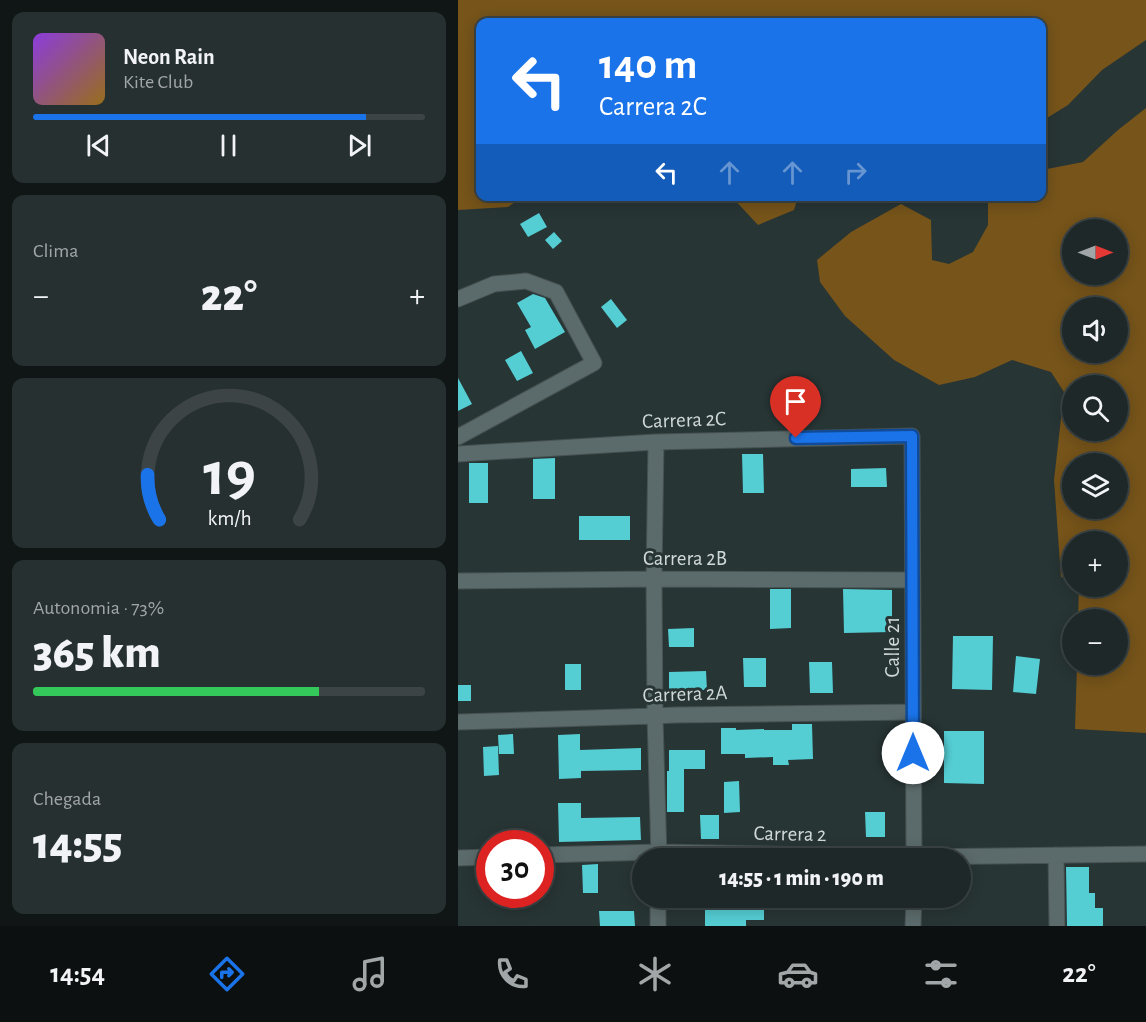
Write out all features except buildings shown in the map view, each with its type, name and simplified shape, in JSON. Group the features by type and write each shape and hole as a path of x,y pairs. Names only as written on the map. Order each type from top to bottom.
{"street":[{"path":"458,299 494,284 526,281 556,292 594,363 458,437"},
{"name":"Carrera 2C","path":"458,454 656,442 912,436"},
{"name":"Calle 21","path":"912,436 914,848"},
{"path":"656,442 654,579 659,848"},
{"name":"Carrera 2B","path":"458,581 912,580"},
{"name":"Carrera 2A","path":"458,722 675,715 913,712"},
{"name":"Carrera 2","path":"971,857 1146,854"},
{"name":"Carrera 2","path":"554,855 632,855"},
{"path":"1056,855 1057,926"},
{"path":"458,858 476,857"},
{"path":"658,908 658,926"},
{"path":"913,926 914,908"}],"shaded area":[{"path":"458,0 1146,0 1146,40 1102,70 1068,105 1046,119 1046,18 476,18 476,201 516,201 508,207 458,210"},
{"path":"1146,108 1146,733 1075,729 1077,675 1128,675 1128,609 1078,609 1079,597 1128,597 1128,531 1062,531 1061,577 1054,480 1062,410 1062,441 1128,441 1128,375 1062,375 1062,389 1051,372 1012,360 975,377 939,385 894,360 845,316 820,282 817,260 851,232 901,204 931,220 932,260 949,264 973,252 988,225 988,201 1046,201 1046,169 1083,162"},
{"path":"736,201 797,201 794,210 758,225"}],"route":[{"path":"796,438 912,436 913,753"}]}
